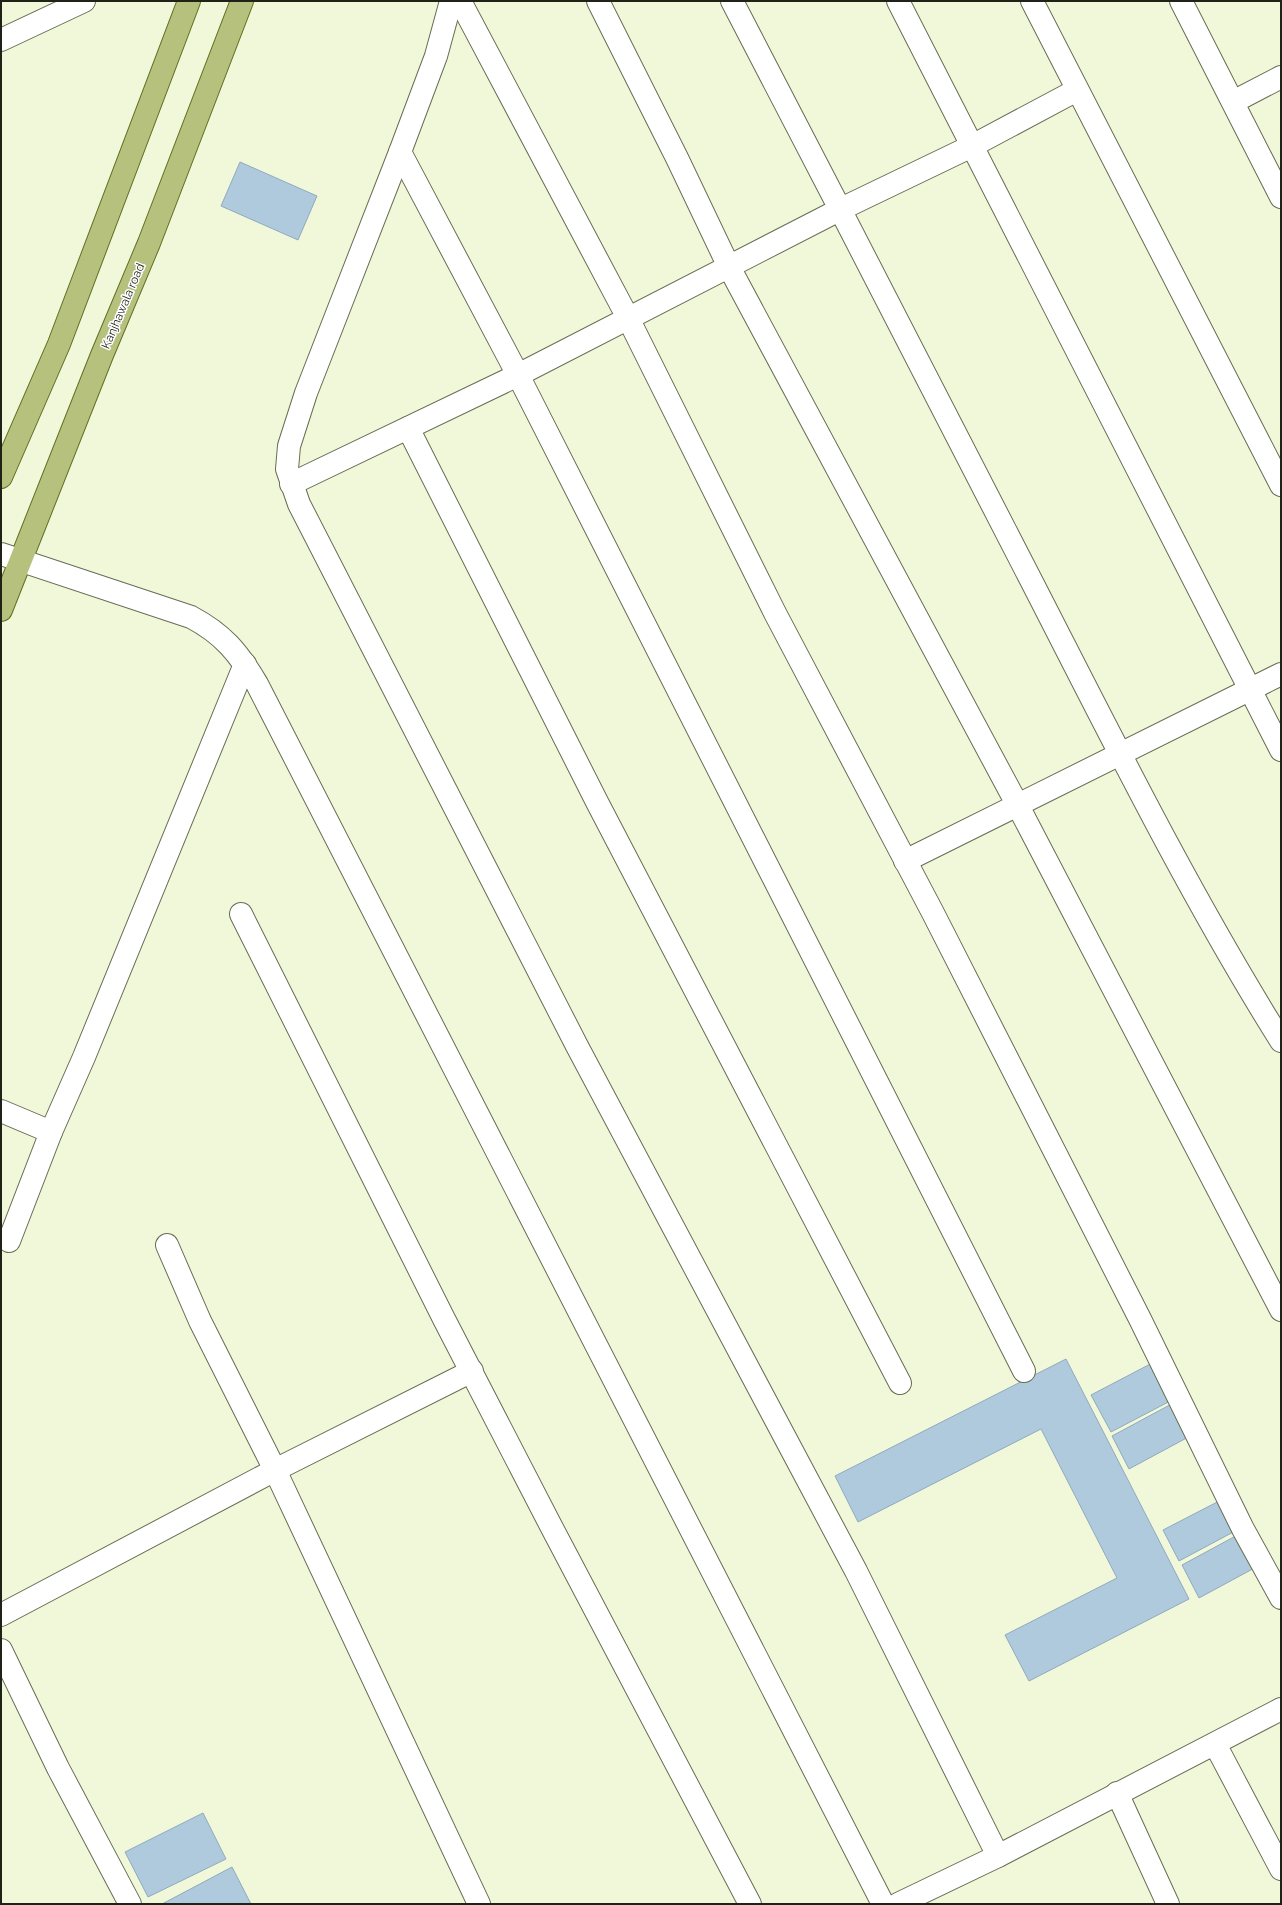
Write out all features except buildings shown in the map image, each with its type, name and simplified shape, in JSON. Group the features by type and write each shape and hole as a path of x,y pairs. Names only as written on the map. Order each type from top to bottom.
{"main road":[{"path":"1,477 59,344 189,1"},
{"name":"Kanjhawala road","path":"1,610 11,558 102,355 149,243 242,1"}],"street":[{"path":"1,40 84,1"},
{"path":"451,1 436,56 304,401 289,446 287,469 291,484 299,504 577,1046 856,1571 998,1856"},
{"path":"460,1 628,318 775,613 905,861 1140,1319 1243,1529 1281,1598"},
{"path":"598,1 674,151 729,267 1017,804 1281,1310"},
{"path":"732,1 841,209 1120,754 1201,907 1281,1040"},
{"path":"898,1 1281,750"},
{"path":"1032,1 1281,485"},
{"path":"1181,1 1281,197"},
{"path":"1233,102 1281,78"},
{"path":"291,484 518,375 841,209 972,146 1077,90"},
{"path":"400,152 518,375 1024,1370"},
{"path":"408,428 601,809 900,1383"},
{"path":"11,558 190,617 208,626 222,637 245,664 257,684 883,1904"},
{"path":"8,1241 51,1132 84,1057 245,664"},
{"path":"905,861 1281,674"},
{"path":"241,914 555,1533 750,1904"},
{"path":"1,1111 51,1132"},
{"path":"167,1245 200,1321 275,1470 479,1904"},
{"path":"1,1615 275,1470 472,1371"},
{"path":"1,1650 58,1768 130,1904"},
{"path":"898,1904 998,1856 1281,1709"},
{"path":"1215,1744 1281,1869"},
{"path":"1117,1793 1168,1904"}]}
